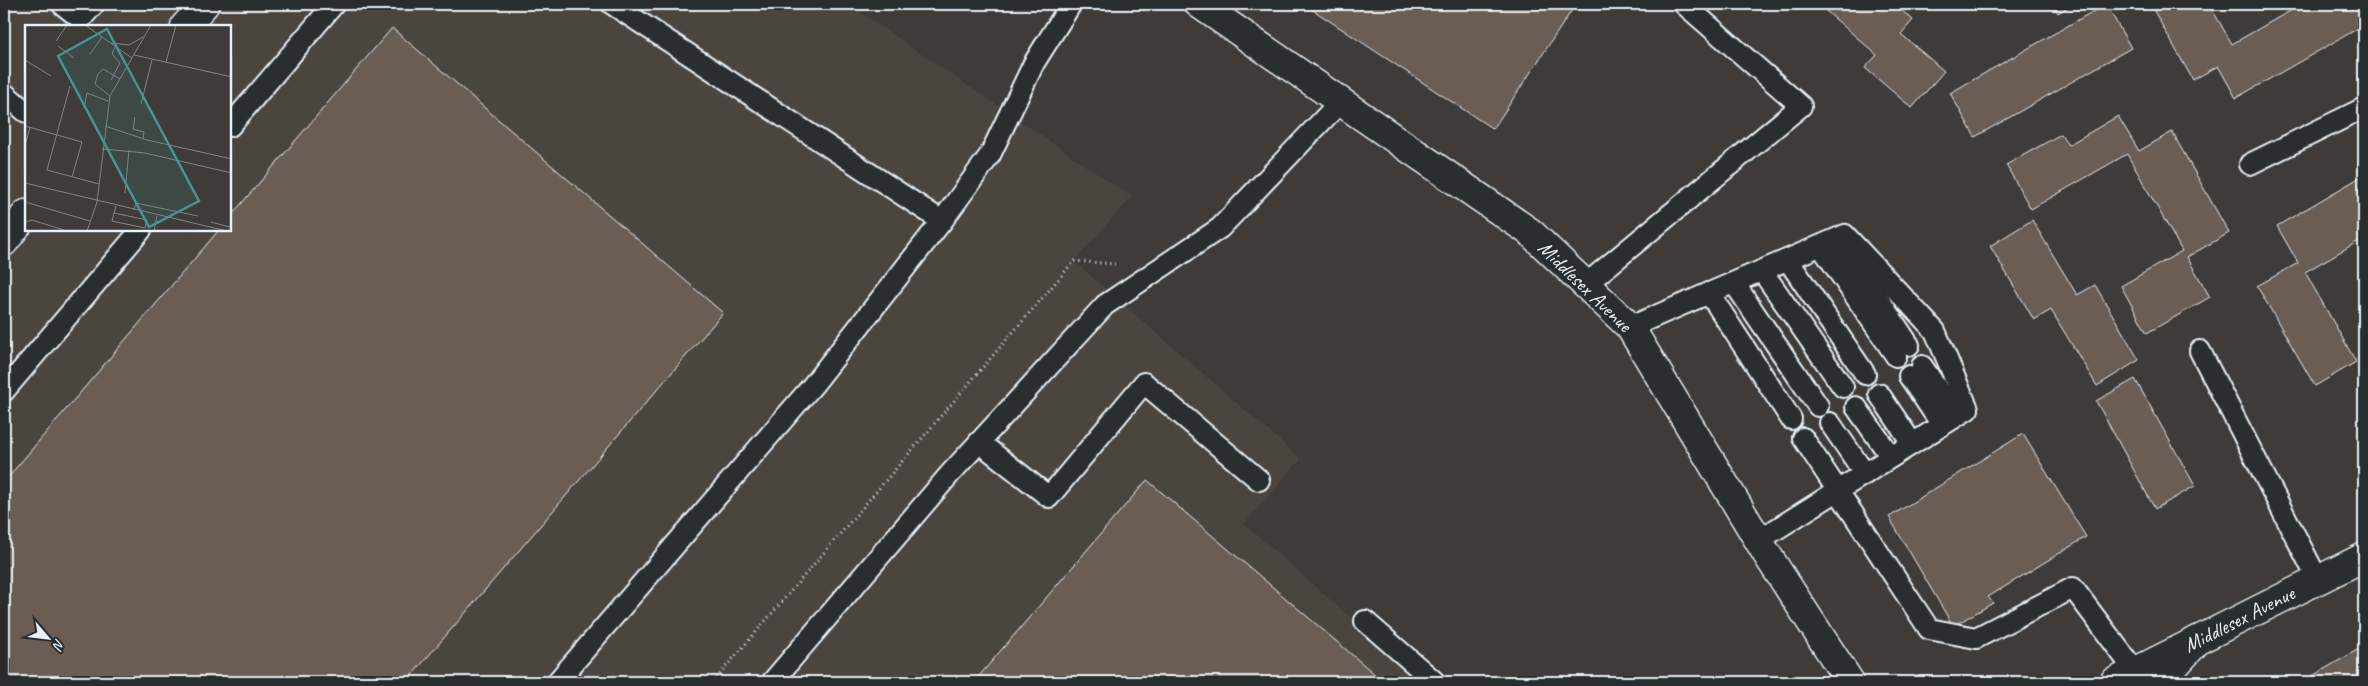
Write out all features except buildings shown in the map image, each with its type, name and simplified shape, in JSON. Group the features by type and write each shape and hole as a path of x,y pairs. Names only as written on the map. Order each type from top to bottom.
{"main road":[{"path":"186,25 205,4"},
{"name":"Middlesex Avenue","path":"1198,4 1530,232 1630,327 1759,540 1850,682"},
{"path":"4,242 25,215"},
{"name":"Middlesex Avenue","path":"2125,677 2364,556"},
{"path":"2160,682 2198,640"}],"lane":[{"path":"62,4 81,19 94,4"},
{"path":"231,125 334,4"},
{"path":"612,4 942,221"},
{"path":"557,682 812,385 942,221 990,155 1034,63 1071,4"},
{"path":"1585,285 1801,106 1684,4"},
{"path":"4,93 25,111"},
{"path":"772,682 979,442 1105,305 1220,228 1341,101"},
{"path":"2250,164 2364,108"},
{"path":"4,391 140,231"},
{"path":"1630,327 1846,235 1935,331 1968,408 1759,540"},
{"path":"1829,242 1902,351"},
{"path":"1788,260 1865,374"},
{"path":"1762,271 1843,388"},
{"path":"1734,283 1818,406"},
{"path":"1709,293 1791,419"},
{"path":"2200,351 2318,580"},
{"path":"1915,371 1949,420"},
{"path":"979,442 1049,497 1144,383 1259,480"},
{"path":"1879,394 1912,443"},
{"path":"1856,407 1890,457"},
{"path":"1830,423 1865,474"},
{"path":"1803,438 1929,629 1976,638 2073,588 2125,677"},
{"path":"1365,621 1435,682"}],"path":[{"path":"713,682 1074,261 1114,263 1141,281"}],"shaded area":[{"path":"4,4 848,4 1132,197 1074,261 1301,459 1244,524 1424,682 4,682"}]}
